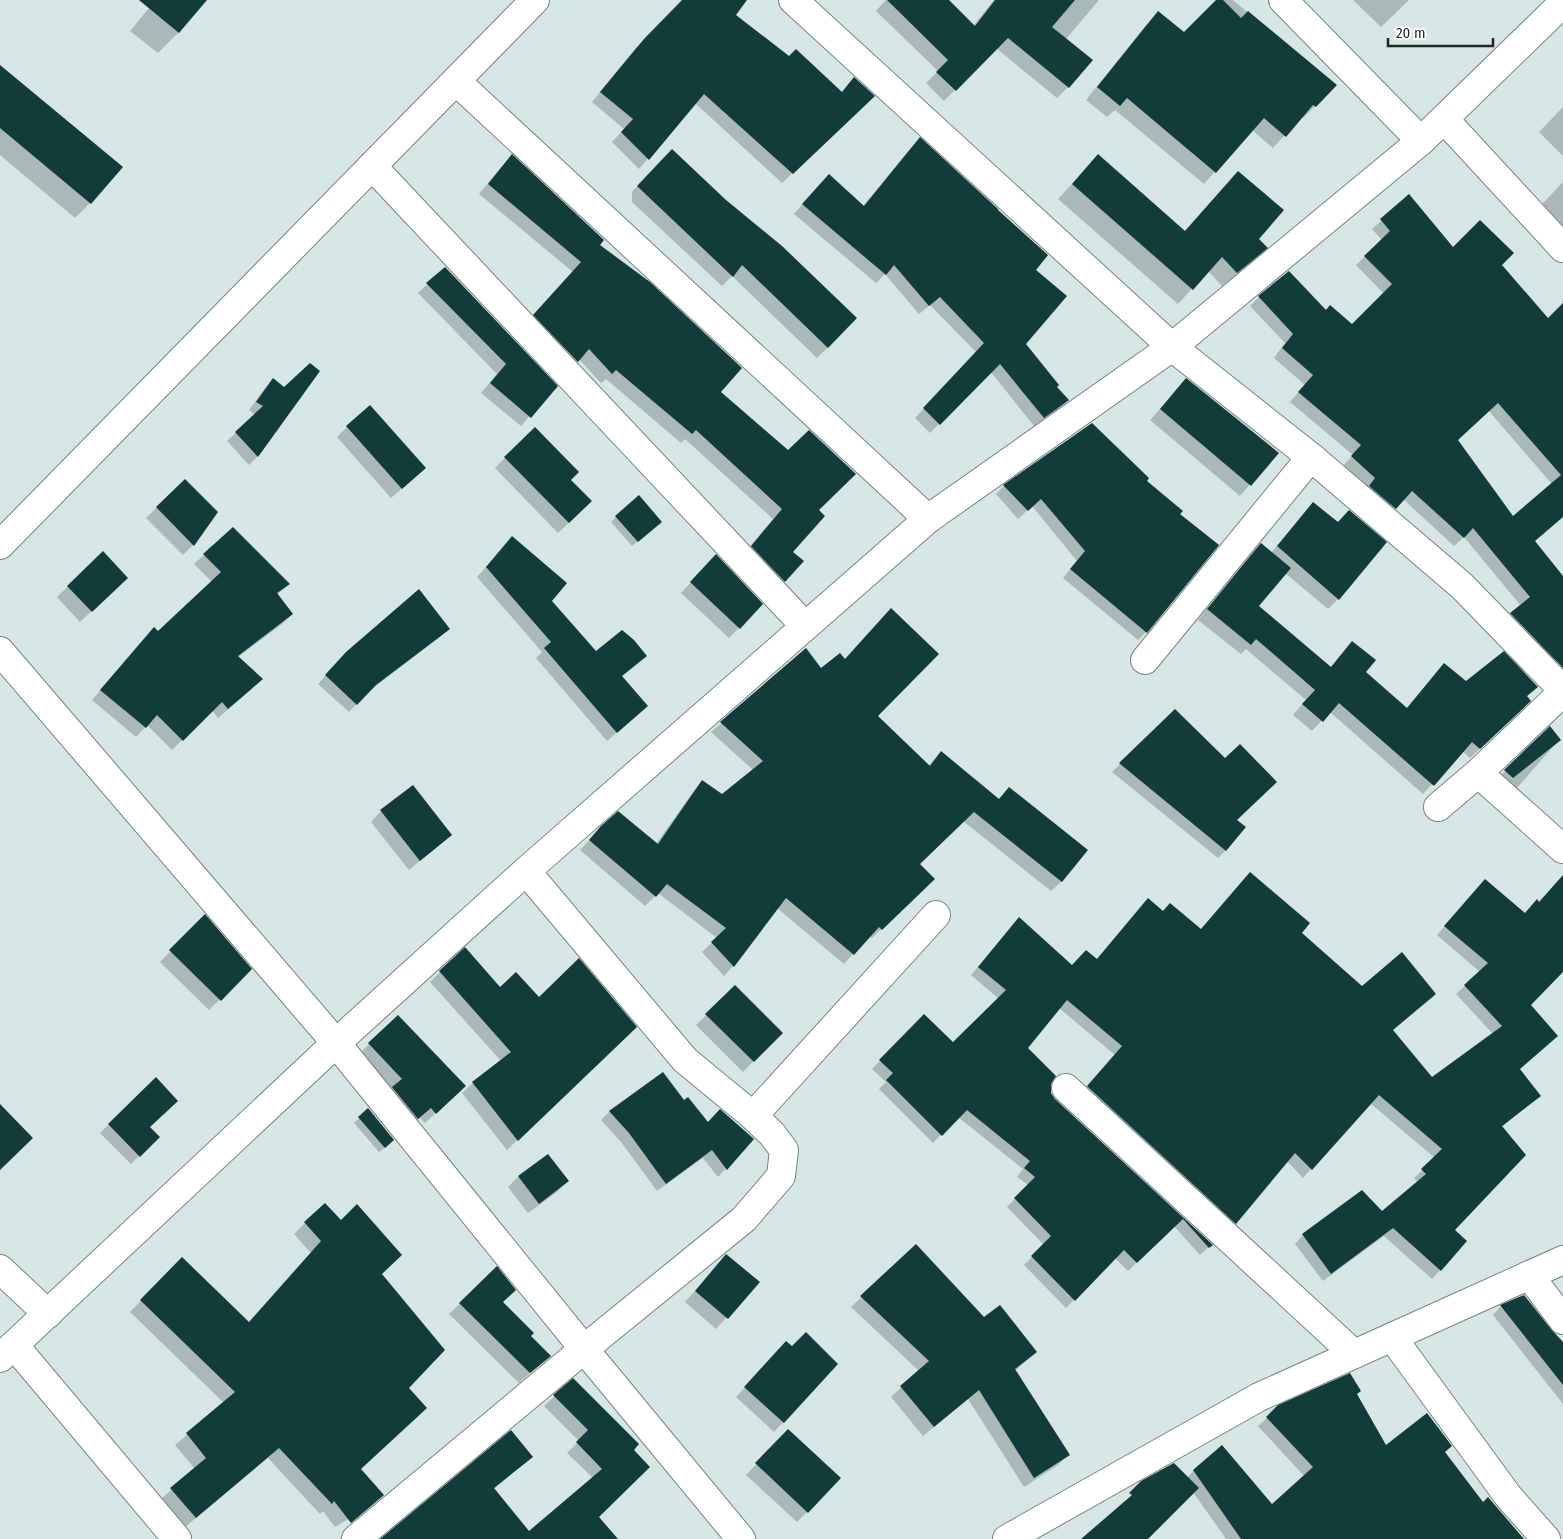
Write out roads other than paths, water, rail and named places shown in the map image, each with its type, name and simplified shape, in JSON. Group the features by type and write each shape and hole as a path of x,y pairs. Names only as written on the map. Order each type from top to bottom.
{"street":[{"path":"4,535 535,0"},
{"path":"793,0 1172,346 1311,458 1462,586 1563,691 1478,773 1438,807"},
{"path":"1283,0 1421,141"},
{"path":"177,1539 7,1352 336,1043 526,871 928,519 1172,346 1421,141 1563,3"},
{"path":"456,81 928,519"},
{"path":"1444,119 1563,248"},
{"path":"372,166 805,626"},
{"path":"1145,660 1311,458"},
{"path":"0,651 336,1043 741,1539"},
{"path":"1478,773 1563,849"},
{"path":"356,1539 584,1349 744,1219 781,1176 784,1150 772,1134 685,1060 526,871"},
{"path":"752,1116 936,915"},
{"path":"1066,1088 1354,1354"},
{"path":"1007,1539 1259,1397 1563,1260"},
{"path":"0,1269 48,1314"},
{"path":"1530,1275 1563,1320"},
{"path":"1392,1337 1508,1496 1546,1539"}]}
